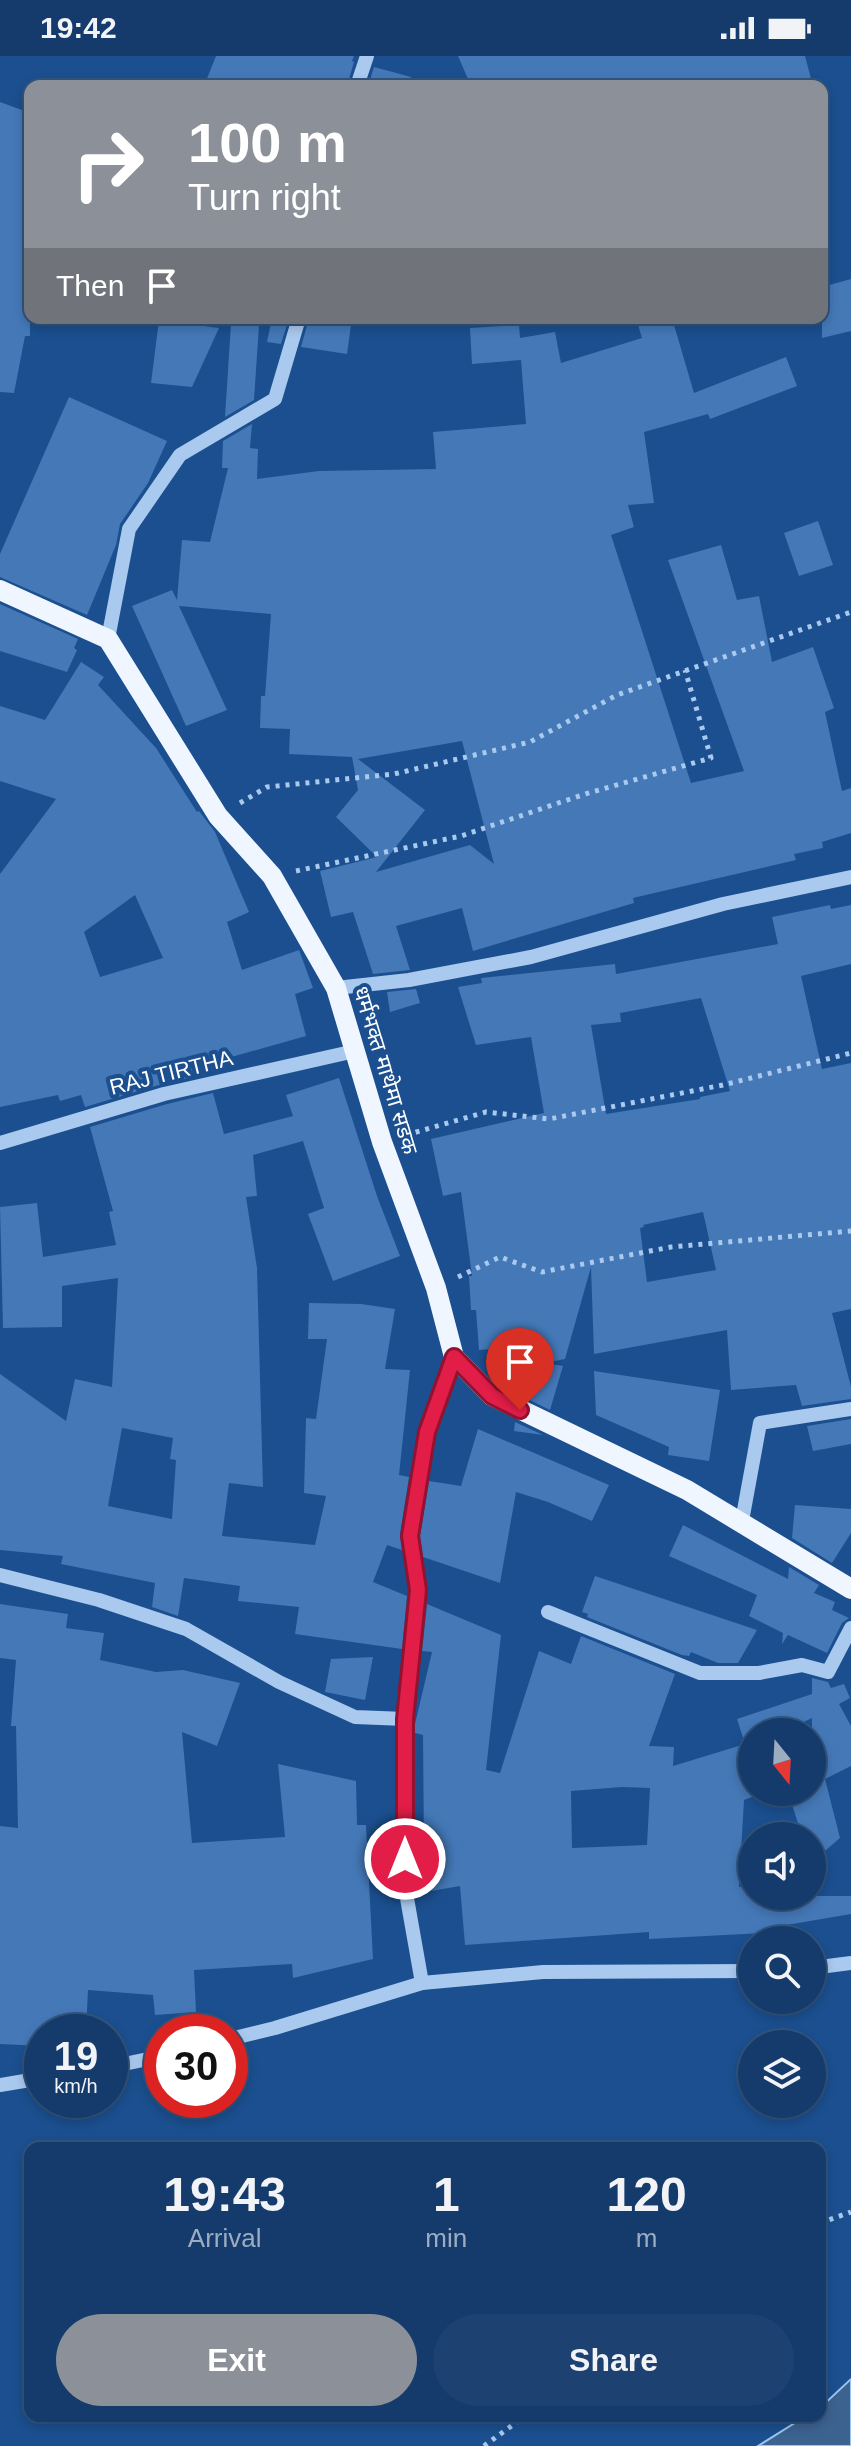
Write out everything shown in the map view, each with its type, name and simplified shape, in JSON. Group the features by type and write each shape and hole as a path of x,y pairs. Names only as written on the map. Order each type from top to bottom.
{"main road":[{"path":"0,590 108,639"},
{"name":"धर्मभक्त माथेमा सडक","path":"108,639 218,816 272,876 336,988 382,1142 436,1288 454,1357"},
{"path":"454,1357 492,1396 687,1490 742,1521 846,1588"}],"street":[{"path":"359,80 367,56"},
{"path":"108,639 129,529 180,455 275,399 297,324"},
{"path":"336,988 409,980 531,957 723,904 851,877"},
{"name":"RAJ TIRTHA","path":"0,1143 164,1094 355,1051"},
{"path":"422,1983 405,1887 405,1719 418,1590 410,1536 427,1432 454,1357"},
{"path":"742,1521 760,1423 851,1409"},
{"path":"0,1575 99,1600 186,1629 279,1682 355,1717 405,1719"},
{"path":"548,1612 700,1673 759,1673 802,1665 828,1672 851,1628"},
{"path":"826,1966 851,1963"},
{"path":"248,2035 422,1983 543,1972 738,1971"},
{"path":"0,2085 24,2081"}],"path":[{"path":"218,816 267,787 394,774 530,742 617,695 851,612"},
{"path":"272,876 461,836 585,794 711,758 685,670"},
{"path":"382,1142 486,1112 549,1119 723,1085 851,1053"},
{"path":"436,1288 500,1257 542,1272 671,1247 851,1231"},
{"path":"826,2221 851,2212"},
{"path":"484,2446 517,2422"}],"water":[{"path":"851,2379 851,2446 758,2446 796,2422 826,2422 826,2402"}],"building":[{"path":"216,56 354,56 349,80 206,80"},
{"path":"458,56 805,56 811,80 468,80"},
{"path":"374,67 411,77 411,80 370,80"},
{"path":"0,102 24,111 24,324 30,324 30,336 25,336 14,393 0,392"},
{"path":"851,279 851,331 822,338 822,324 828,324 828,285"},
{"path":"158,324 219,328 192,387 151,383"},
{"path":"231,324 259,325 254,400 225,417"},
{"path":"271,324 287,324 281,344 267,342"},
{"path":"307,324 351,324 347,354 301,347"},
{"path":"638,324 674,324 694,393 786,357 797,386 710,419 708,414 644,432 654,503 628,505 634,527 611,535 691,783 744,771 668,560 721,545 737,600 759,596 772,662 813,647 834,708 825,712 842,791 851,788 851,833 822,842 823,848 794,854 796,860 633,898 634,903 473,951 462,908 396,926 410,970 373,974 353,912 331,917 320,871 377,857 336,817 358,790 352,757 289,754 290,729 260,728 271,614 179,606 227,710 186,726 132,606 172,590 177,600 182,540 210,542 228,468 222,468 223,441 252,424 250,448 258,449 257,479 319,471 436,469 433,432 526,424 521,360 472,364 470,328 519,325 520,338 555,332 561,363 642,338","holes":["462,741 494,864 470,845 376,872 425,810 358,759"]},
{"path":"69,397 167,441 148,483 120,524 116,545 87,615 0,577 0,554"},
{"path":"818,521 833,565 799,576 784,533"},
{"path":"0,604 78,639 74,648 77,650 67,672 0,651"},
{"path":"81,662 104,677 98,685 156,748 197,812 215,832 249,912 227,922 242,970 299,950 313,988 295,994 306,1036 221,1060 223,1067 207,1074 85,1107 81,1095 60,1101 58,1095 0,1107 0,874 56,799 0,781 0,706 45,720","holes":["135,895 163,958 100,977 84,932"]},
{"path":"830,905 831,909 851,905 851,964 801,976 822,1069 851,1063 851,1309 832,1313 851,1387 851,1399 802,1406 796,1385 731,1390 727,1330 594,1354 591,1267 565,1359 545,1363 563,1366 550,1410 517,1394 521,1347 479,1350 476,1310 471,1310 469,1276 472,1276 461,1192 443,1196 431,1139 544,1113 531,1037 476,1045 458,987 482,983 481,978 615,964 616,974 778,944 772,917","holes":["701,998 730,1091 606,1114 591,1025 621,1022 620,1013","703,1212 716,1270 647,1282 640,1228"]},
{"path":"416,989 420,1003 390,1012 387,992"},
{"path":"339,1078 400,1256 333,1281 308,1214 324,1208 303,1141 253,1155 257,1196 246,1197 257,1268 263,1487 229,1483 222,1536 315,1545 326,1496 304,1493 306,1418 316,1419 327,1339 308,1339 309,1303 361,1304 395,1309 385,1369 410,1370 399,1475 409,1477 400,1534 402,1550 387,1545 373,1582 407,1596 402,1649 295,1634 299,1607 238,1601 240,1586 184,1578 178,1616 152,1607 155,1583 61,1564 63,1556 0,1550 0,1374 66,1421 75,1379 112,1387 118,1278 62,1286 62,1327 3,1328 0,1207 37,1203 43,1257 116,1245 109,1212 113,1211 90,1127 213,1093 224,1134 293,1116 286,1095","holes":["122,1428 173,1438 170,1459 176,1460 172,1519 108,1506"]},
{"path":"594,1371 720,1390 709,1461 668,1455 669,1447 596,1415"},
{"path":"851,1419 851,1444 813,1451 807,1426"},
{"path":"515,1422 543,1435 514,1431"},
{"path":"478,1429 609,1485 592,1521 516,1492 500,1583 423,1557 420,1536 429,1481 461,1486"},
{"path":"795,1505 851,1509 851,1533 832,1563 792,1538"},
{"path":"683,1525 788,1579 789,1567 819,1585 814,1593 835,1602 832,1610 849,1618 842,1623 827,1653 788,1635 782,1644 783,1633 749,1616 757,1595 669,1556"},
{"path":"595,1576 757,1630 738,1663 718,1663 691,1652 689,1656 682,1655 587,1617 588,1614 582,1612"},
{"path":"0,1604 68,1614 66,1628 104,1633 100,1660 156,1672 183,1670 240,1683 217,1746 182,1732 192,1843 285,1837 278,1764 356,1781 357,1825 366,1825 373,1959 293,1978 292,1964 194,1970 196,2012 155,2014 153,1995 88,1990 87,2014 24,2014 24,2045 0,2044 0,1826 18,1828 16,1726 11,1726 16,1660 0,1658"},
{"path":"427,1604 501,1635 486,1770 500,1773 539,1651 571,1664 581,1636 675,1674 649,1746 674,1747 673,1766 738,1746 738,1806 744,1806 743,1822 738,1822 738,1910 826,1910 826,1896 851,1896 851,1914 781,1926 738,1926 738,1934 649,1939 649,1932 465,1945 460,1886 420,1893 415,1859 415,1851 424,1849 423,1735 415,1733 415,1724 432,1652 422,1651","holes":["650,1788 647,1845 572,1848 571,1791"]},
{"path":"373,1657 365,1700 325,1692 331,1659"},
{"path":"812,1678 828,1682 831,1688 844,1684 850,1698 839,1704 851,1726 851,1766 826,1778 826,1718 740,1718 812,1694"},
{"path":"826,1783 840,1838 826,1850 826,1822 798,1822 792,1806 826,1806"}],"route":[{"path":"405,1859 405,1719 418,1590 410,1536 427,1432 454,1357 492,1396 520,1410"}]}
